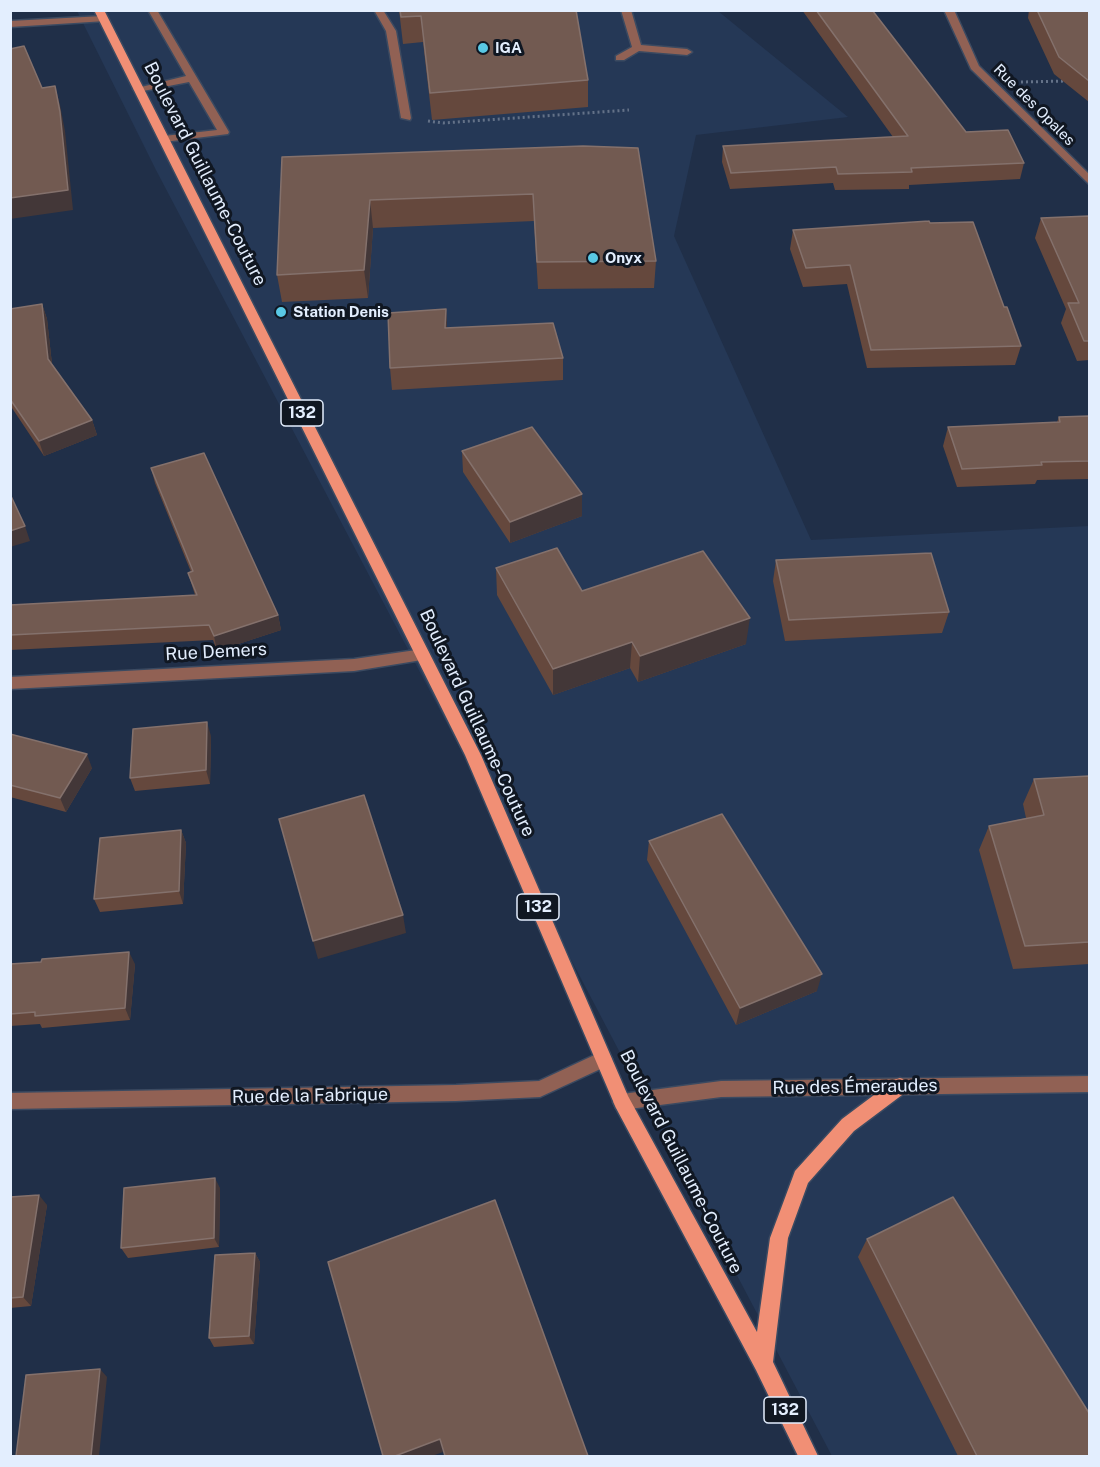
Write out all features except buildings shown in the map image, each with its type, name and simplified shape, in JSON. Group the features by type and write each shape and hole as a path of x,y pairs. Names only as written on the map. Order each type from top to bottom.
{"main road":[{"name":"Boulevard Guillaume-Couture","path":"101,15 473,755 622,1102 763,1363 808,1456"},
{"path":"763,1363 779,1238 801,1178 848,1125 900,1086"}],"street":[{"path":"152,10 224,132 164,140"},
{"path":"378,10 391,31 406,118"},
{"path":"626,10 637,48"},
{"name":"Rue des Opales","path":"949,10 975,67 1089,182"},
{"path":"10,24 101,15"},
{"path":"620,58 637,48 687,52"},
{"path":"138,89 192,78"},
{"name":"Rue Demers","path":"10,683 354,665 423,656"},
{"name":"Rue de la Fabrique","path":"10,1101 456,1093 540,1089 603,1059"},
{"name":"Rue des Émeraudes","path":"622,1102 721,1089 1089,1084"}],"path":[{"path":"991,83 1078,81"},
{"path":"406,118 443,123 629,110"}],"shaded area":[{"path":"77,11 718,11 848,117 696,135 674,236 811,540 1089,526 1089,1456 832,1456 156,170"}],"place":[{"name":"IGA","path":"483,48"},
{"name":"Onyx","path":"593,258"},
{"name":"Station Denis","path":"281,312"}]}
